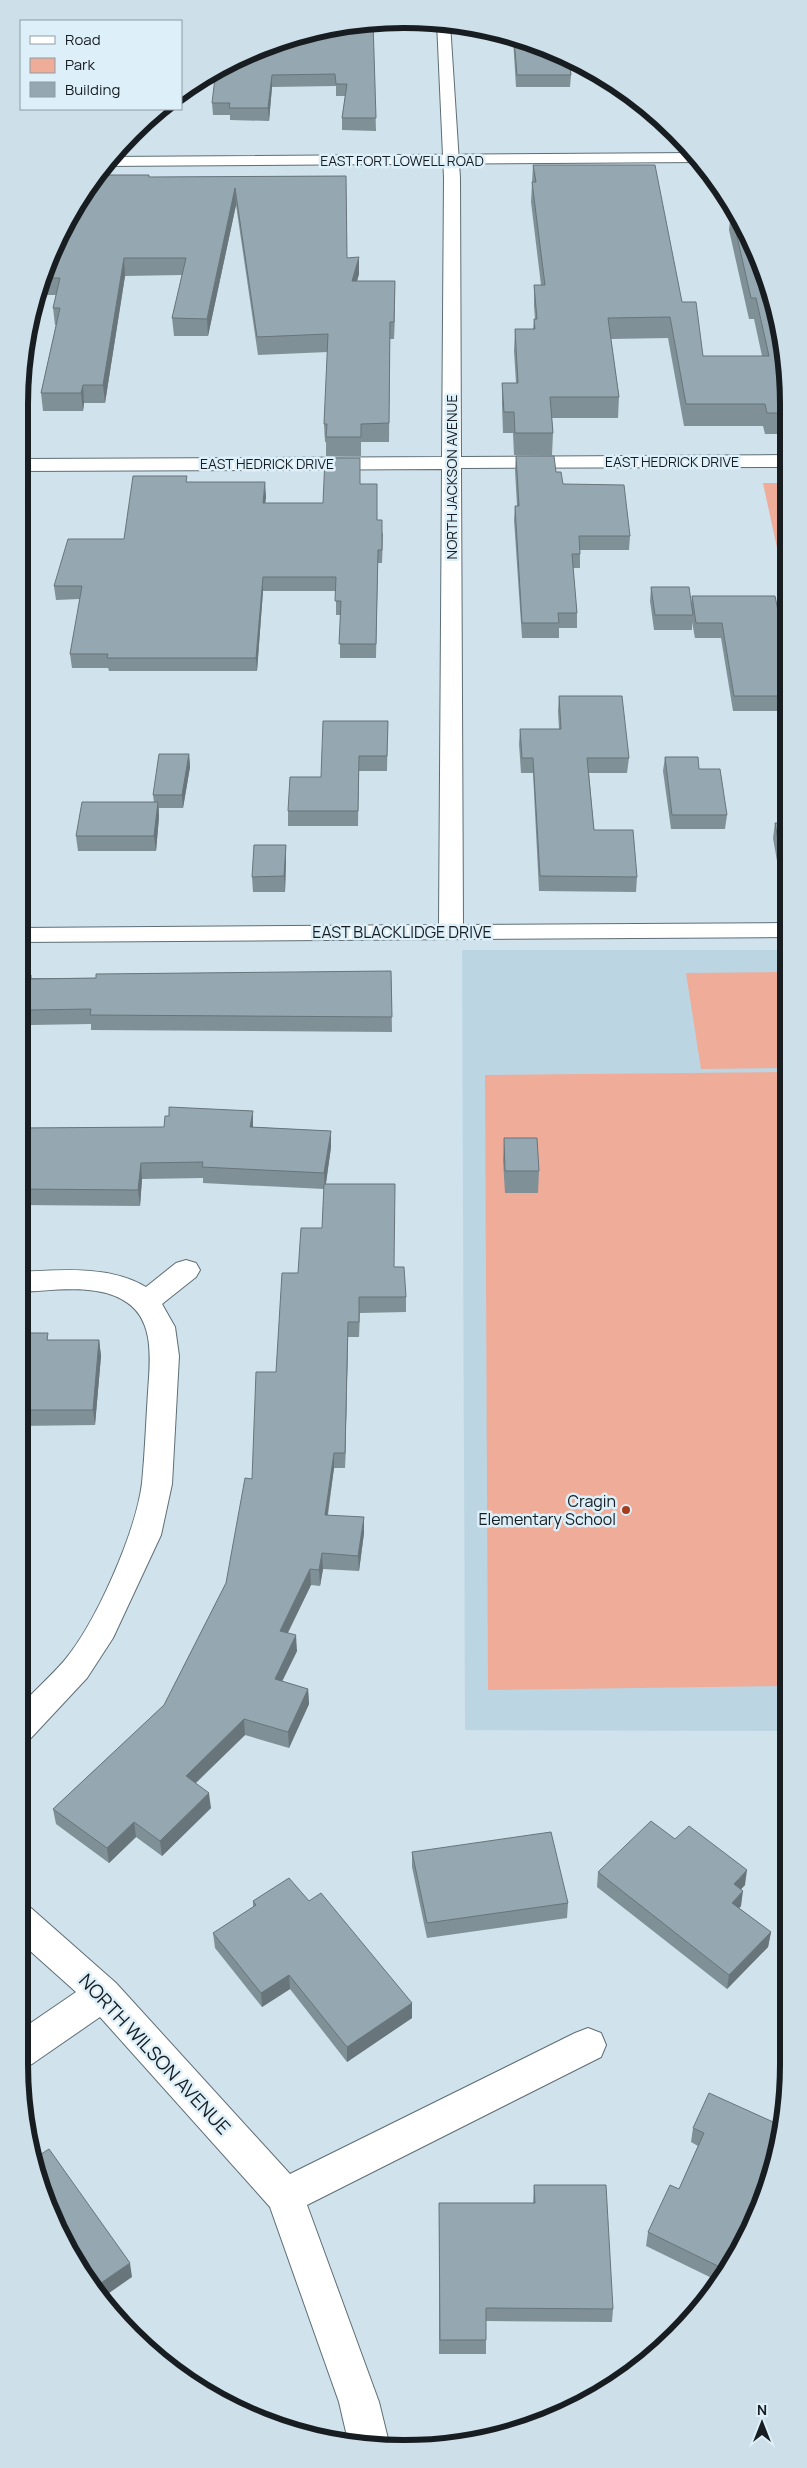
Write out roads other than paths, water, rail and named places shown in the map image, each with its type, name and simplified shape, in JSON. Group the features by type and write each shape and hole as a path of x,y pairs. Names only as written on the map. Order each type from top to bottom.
{"street":[{"name":"NORTH JACKSON AVENUE","path":"444,30 451,161 451,932"},
{"name":"EAST FORT LOWELL ROAD","path":"116,162 688,158"},
{"name":"EAST HEDRICK DRIVE","path":"28,465 780,461"},
{"name":"EAST BLACKLIDGE DRIVE","path":"28,935 780,930"},
{"path":"147,1301 186,1270"},
{"path":"28,1282 95,1281 119,1286 147,1301 158,1317 164,1336 165,1356 157,1484 146,1535 102,1629 76,1669 28,1719"},
{"name":"NORTH WILSON AVENUE","path":"28,1927 103,1994 285,2196 359,2402 368,2439"},
{"path":"28,2046 103,1994"},
{"path":"285,2196 588,2045"}],"place":[{"name":"Cragin Elementary School","path":"626,1510"}]}
